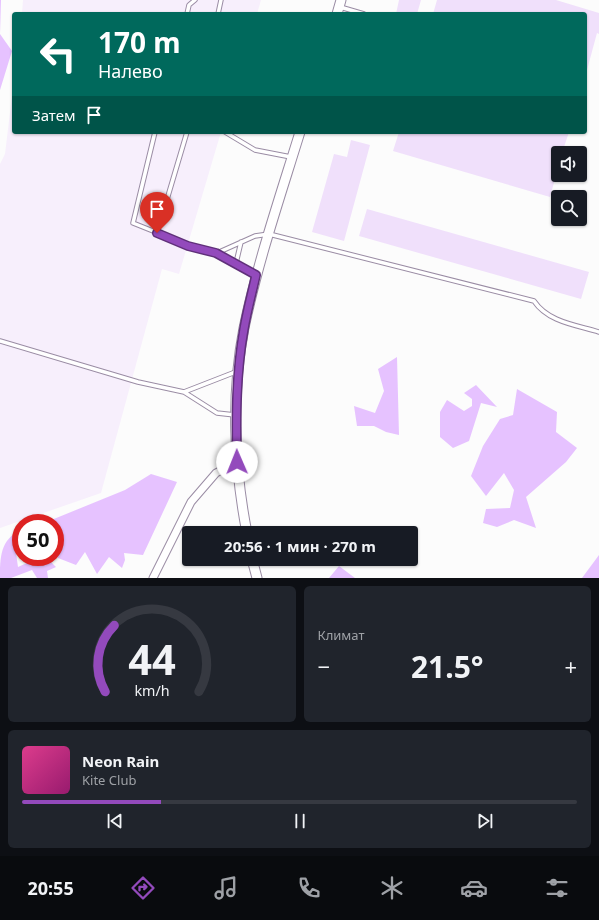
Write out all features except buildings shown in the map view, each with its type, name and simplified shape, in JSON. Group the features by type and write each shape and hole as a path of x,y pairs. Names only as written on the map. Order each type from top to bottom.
{"main road":[{"path":"245,526 242,510 237,462 236,416 244,329 256,275 299,134"},
{"path":"254,566 258,578"}],"street":[{"path":"153,578 191,502 216,473 237,462"}],"lane":[{"path":"187,12 189,5 195,0"},
{"path":"218,12 221,0"},
{"path":"339,7 357,12"},
{"path":"155,134 133,223 188,246 216,253 256,275"},
{"path":"157,233 186,134"},
{"path":"228,134 255,150 292,157"},
{"path":"216,253 255,236 269,234 534,301 541,311 561,321 599,332"},
{"path":"236,263 241,242"},
{"path":"0,341 138,382 184,392 217,413 236,416"},
{"path":"184,392 239,371"}],"shaded area":[{"path":"0,0 1,0 0,34"},
{"path":"23,0 261,0 258,12 22,12"},
{"path":"0,34 12,51 0,90"},
{"path":"12,96 12,134 220,134 179,274 162,269 101,493 40,514 12,514 12,524 0,528 0,164 5,154"},
{"path":"397,357 399,435 386,432 374,426 357,426 354,406 375,413 384,391 378,369"},
{"path":"476,385 497,407 481,403 469,441 453,448 440,437 440,412 447,400 464,411 472,406 472,399 464,393"},
{"path":"517,389 557,412 556,432 577,448 566,462 526,497 536,528 514,520 497,527 483,523 486,509 510,508 514,490 504,473 486,496 471,476 483,446 500,419 513,415"},
{"path":"151,474 177,482 143,555 124,553 125,560 122,568 109,557 97,574 85,552 76,565 64,560 64,515 125,490"},
{"path":"12,536 12,566 55,566 56,567 47,571 48,578 37,578 32,570 11,578 0,578 1,557 5,544"},
{"path":"599,555 599,578 582,578"},
{"path":"339,566 355,578 329,578"}],"route":[{"path":"157,233 188,246 216,253 256,275 244,329 239,371 236,416 237,462"}]}
